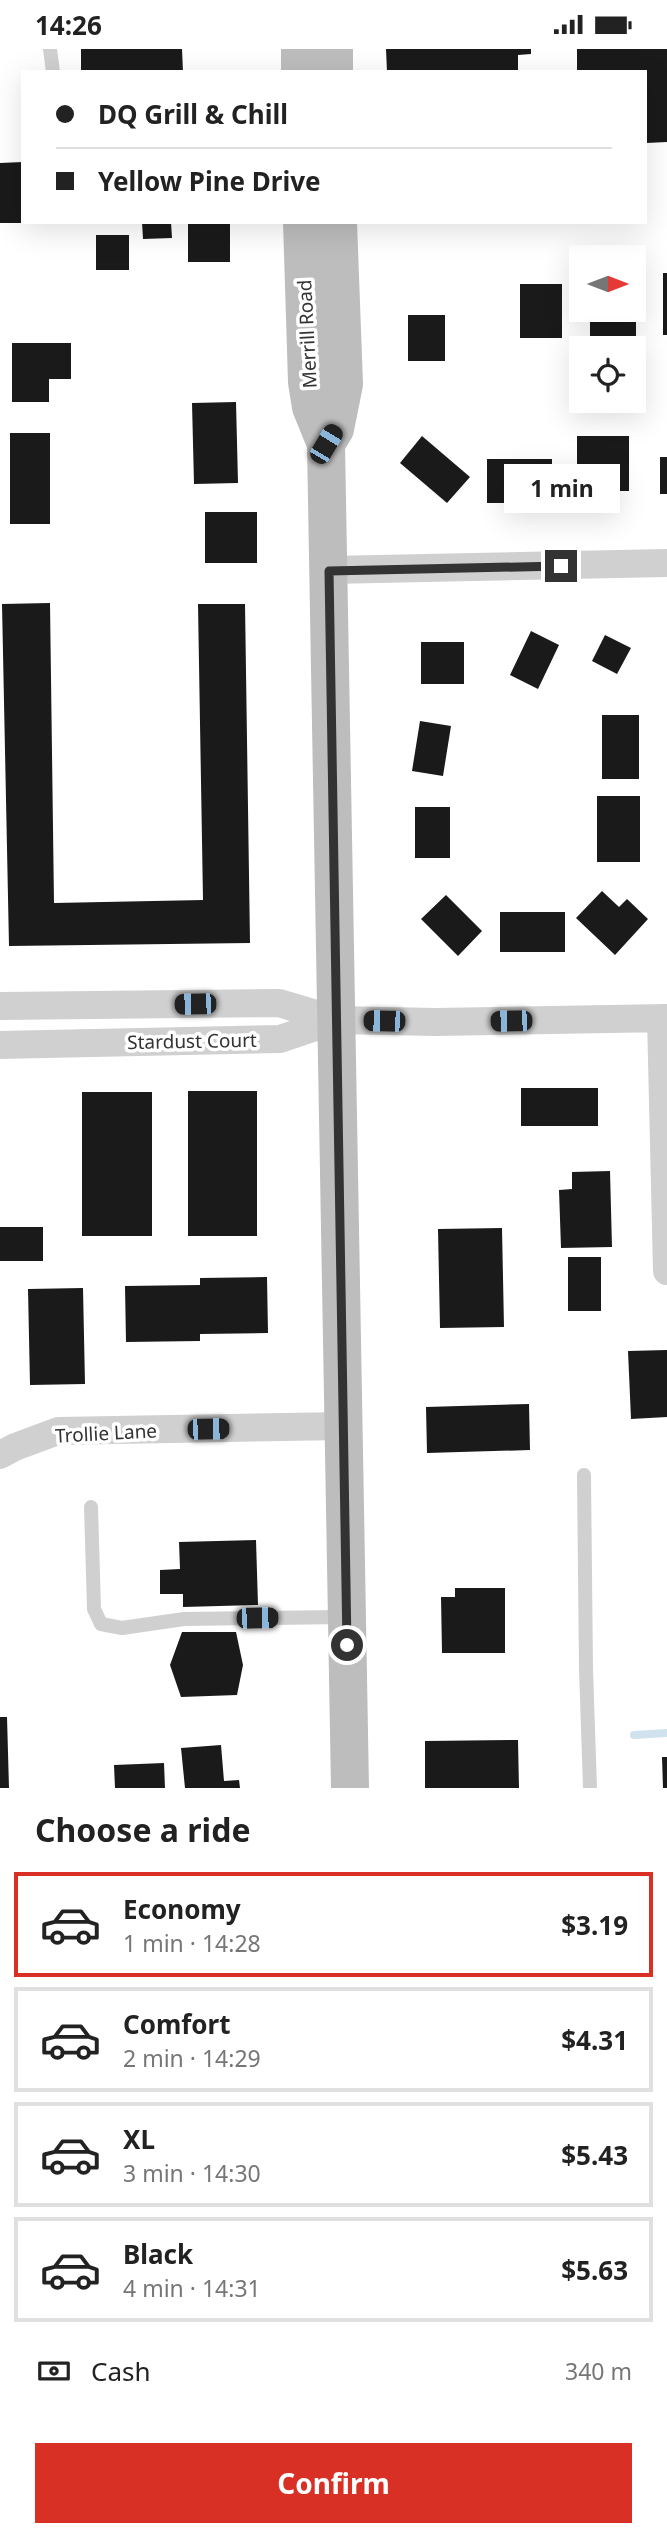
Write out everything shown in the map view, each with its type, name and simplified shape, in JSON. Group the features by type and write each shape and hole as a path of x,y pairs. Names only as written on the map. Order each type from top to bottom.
{"main road":[{"path":"300,49 300,70"},
{"path":"334,49 334,70"},
{"name":"Merrill Road","path":"302,224 307,382 311,407 326,444 350,1788"},
{"name":"Merrill Road","path":"326,444 335,429 344,384 338,224"}],"street":[{"path":"329,571 667,563"},
{"name":"Stardust Court","path":"0,1006 279,1003 336,1020"},
{"path":"336,1020 436,1022 664,1018 667,1271"},
{"name":"Stardust Court","path":"0,1045 280,1039 336,1020"},
{"name":"Trollie Lane","path":"0,1455 58,1431 342,1426"}],"lane":[{"path":"50,49 53,70"},
{"path":"584,1475 590,1788"},
{"path":"91,1507 94,1609 101,1624 122,1628 184,1619 346,1618"}],"building":[{"path":"81,49 182,49 183,70 81,70"},
{"path":"386,49 531,49 531,54 518,55 518,70 387,70"},
{"path":"577,49 667,49 667,142 647,143 647,70 577,70"},
{"path":"21,162 21,223 0,223 0,163"},
{"path":"142,224 171,224 172,238 143,239"},
{"path":"188,224 230,224 230,262 188,262"},
{"path":"96,235 129,235 129,270 96,270"},
{"path":"663,273 667,273 667,335 663,335"},
{"path":"520,284 562,284 562,338 520,338"},
{"path":"408,315 445,315 445,361 408,361"},
{"path":"590,322 636,322 636,336 590,336"},
{"path":"12,343 71,343 71,379 49,379 49,402 12,402"},
{"path":"236,402 238,483 194,484 192,403"},
{"path":"10,433 50,433 50,524 10,524"},
{"path":"422,436 470,477 447,503 400,463"},
{"path":"577,436 629,436 629,491 577,491"},
{"path":"660,457 667,457 667,494 660,494"},
{"path":"487,459 552,459 552,503 487,503"},
{"path":"205,512 257,512 257,563 205,563"},
{"path":"50,603 54,903 203,900 198,604 245,604 250,943 9,946 2,604"},
{"path":"531,631 559,645 538,689 510,675"},
{"path":"605,635 631,648 617,674 592,661"},
{"path":"421,642 464,642 464,684 421,684"},
{"path":"602,715 639,715 639,779 602,779"},
{"path":"420,721 451,726 443,776 412,771"},
{"path":"597,796 640,796 640,862 597,862"},
{"path":"415,807 450,807 450,858 415,858"},
{"path":"602,891 619,907 627,899 648,919 615,955 576,918"},
{"path":"446,895 482,931 458,956 421,919"},
{"path":"500,912 565,912 565,952 500,952"},
{"path":"521,1088 598,1088 598,1126 521,1126"},
{"path":"188,1091 257,1091 257,1236 188,1236"},
{"path":"82,1092 152,1092 152,1236 82,1236"},
{"path":"610,1171 612,1247 561,1248 559,1190 572,1189 572,1172"},
{"path":"0,1227 43,1227 43,1261 0,1261"},
{"path":"502,1228 504,1327 440,1328 438,1229"},
{"path":"568,1257 601,1257 601,1311 568,1311"},
{"path":"267,1277 268,1333 200,1334 200,1341 126,1342 125,1286 200,1285 200,1278"},
{"path":"83,1288 85,1384 30,1385 28,1289"},
{"path":"667,1350 667,1417 631,1419 628,1351"},
{"path":"529,1404 530,1450 427,1453 426,1407"},
{"path":"256,1540 258,1605 183,1607 183,1594 160,1594 160,1570 180,1569 179,1542"},
{"path":"455,1588 505,1588 505,1653 442,1653 441,1597 455,1597"},
{"path":"182,1632 236,1632 243,1665 237,1695 181,1697 170,1665"},
{"path":"0,1717 7,1717 9,1788 0,1788"},
{"path":"518,1740 519,1788 425,1788 425,1741"},
{"path":"221,1745 224,1781 239,1780 240,1788 185,1788 181,1748"},
{"path":"662,1757 667,1757 667,1788 663,1788"},
{"path":"164,1763 165,1788 115,1788 114,1765"}],"waterway":[{"path":"634,1735 667,1733"}],"route":[{"path":"347,1645 329,571 561,566"}]}
